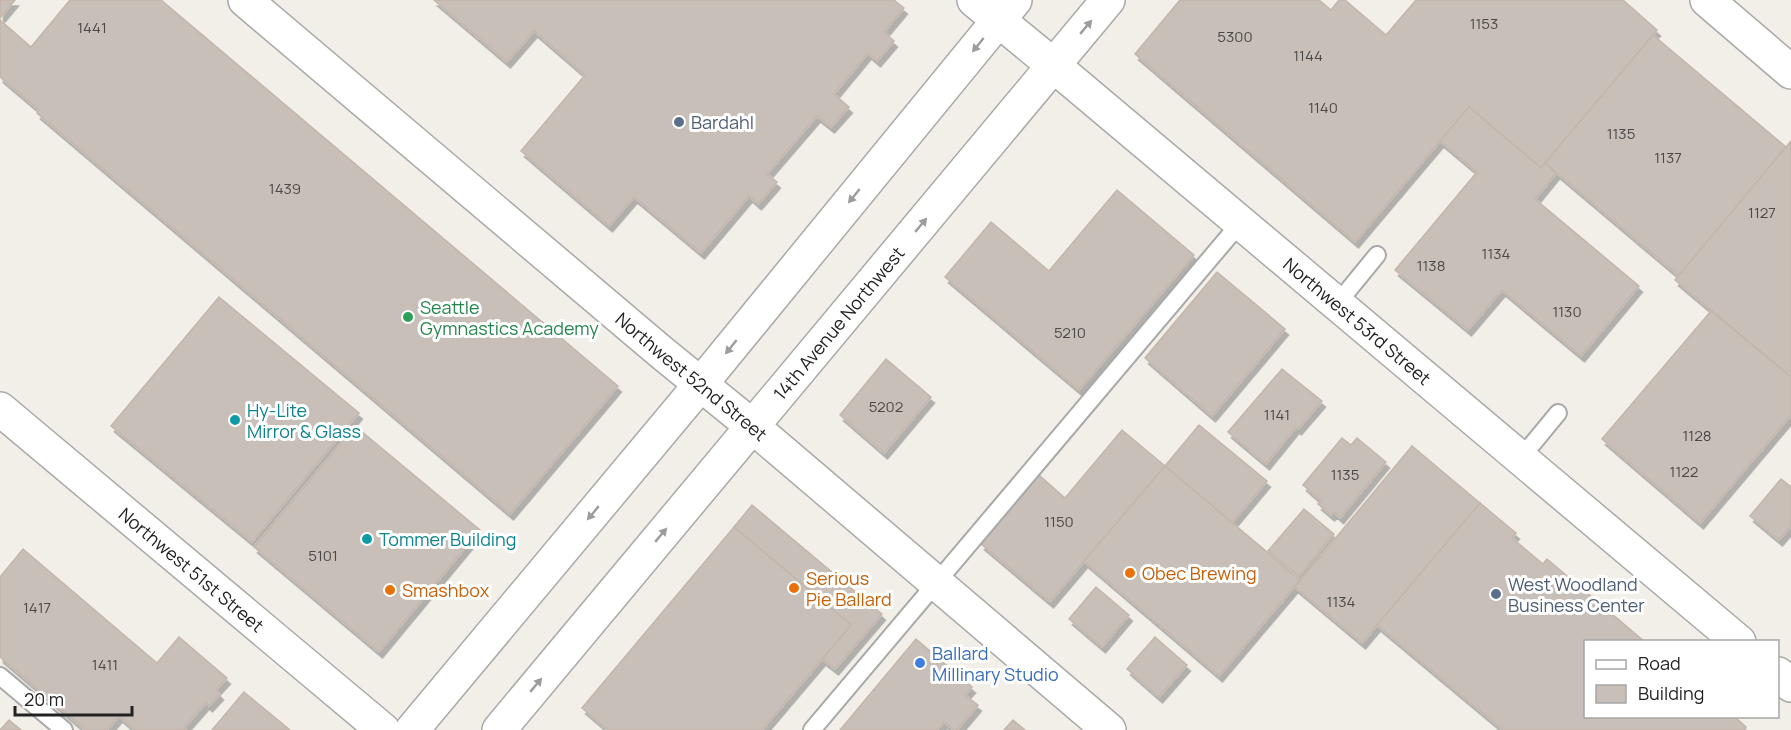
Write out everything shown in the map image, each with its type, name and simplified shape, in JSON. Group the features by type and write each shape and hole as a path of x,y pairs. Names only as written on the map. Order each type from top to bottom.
{"street":[{"name":"Northwest 52nd Street","path":"245,0 700,385 752,426 1108,730"},
{"name":"14th Avenue Northwest","path":"499,730 1108,0"},
{"path":"1707,0 1791,72"},
{"path":"412,730 700,385 996,7"},
{"name":"Northwest 53rd Street","path":"996,7 1053,65 1737,640"},
{"name":"Northwest 51st Street","path":"0,409 383,730"},
{"path":"1779,675 1791,685"}],"lane":[{"path":"812,730 1241,222"},
{"path":"1337,304 1377,255"},
{"path":"1521,458 1558,413"},
{"path":"0,676 64,730"}],"building":[{"path":"0,0 15,0 0,18"},
{"path":"70,0 161,0 618,386 510,514 37,113 39,110 0,77 0,20 31,47"},
{"name":"Bardahl","path":"434,0 894,0 904,8 884,32 894,41 877,61 868,53 834,94 849,107 831,127 817,116 767,174 777,182 758,204 749,196 701,253 634,197 609,226 521,151 585,75 534,31 507,62"},
{"path":"1180,0 1319,0 1331,10 1339,0 1345,0 1386,35 1416,0 1623,0 1657,30 1541,168 1469,107 1355,242 1135,54"},
{"path":"1653,35 1786,147 1679,276 1545,163"},
{"path":"1469,107 1541,168 1545,163 1556,173 1535,199 1639,286 1581,356 1502,290 1468,330 1395,270 1477,172 1440,141"},
{"path":"1791,141 1791,377 1675,280"},
{"path":"1117,190 1194,255 1079,390 945,277 991,222 1049,271"},
{"path":"1217,272 1285,329 1212,416 1145,358"},
{"name":"Hy-Lite Mirror & Glass","path":"219,297 359,413 252,542 111,426"},
{"path":"1711,311 1791,377 1791,415 1700,523 1602,439"},
{"path":"886,359 931,397 884,453 840,415"},
{"path":"1282,369 1322,401 1298,429 1296,427 1266,464 1228,432"},
{"path":"1199,425 1267,481 1232,523 1165,466"},
{"name":"Tommer Building","path":"355,426 480,530 379,652 254,547"},
{"path":"1122,430 1165,466 1050,602 981,544 1039,475 1065,498"},
{"path":"1342,438 1351,445 1357,438 1386,462 1340,518 1334,512 1331,515 1318,504 1321,501 1303,485"},
{"path":"1412,446 1480,503 1362,643 1295,587"},
{"path":"1165,466 1300,580 1219,676 1084,561"},
{"path":"1781,479 1791,487 1791,526 1779,540 1750,516"},
{"name":"West Woodland Business Center","path":"1480,503 1516,533 1512,538 1543,564 1547,559 1643,640 1584,640 1584,718 1736,718 1746,727 1744,730 1503,730 1377,625"},
{"path":"752,505 882,614 835,669 822,659 851,625 734,527"},
{"path":"1304,509 1334,534 1299,576 1268,551"},
{"path":"734,527 851,625 762,730 608,730 582,708"},
{"path":"23,549 157,663 179,637 227,678 216,690 220,694 209,706 206,703 184,728 186,730 135,730 119,716 107,730 85,730 0,657 0,577"},
{"path":"1096,587 1129,615 1102,647 1069,619"},
{"path":"1155,637 1187,665 1159,697 1127,669"},
{"name":"Ballard Millinary Studio","path":"916,639 972,687 965,695 978,705 957,730 944,722 937,730 840,730"},
{"path":"244,692 290,730 212,730"},
{"path":"9,720 21,730 0,730"},
{"path":"1013,720 1025,730 1004,730"}],"place":[{"name":"Bardahl","path":"679,122"},
{"name":"Seattle Gymnastics Academy","path":"408,317"},
{"name":"Hy-Lite Mirror & Glass","path":"235,420"},
{"name":"Tommer Building","path":"367,539"},
{"name":"Obec Brewing","path":"1130,573"},
{"name":"Serious Pie Ballard","path":"794,588"},
{"name":"Smashbox","path":"390,590"},
{"name":"West Woodland Business Center","path":"1496,594"},
{"name":"Ballard Millinary Studio","path":"920,663"}]}
